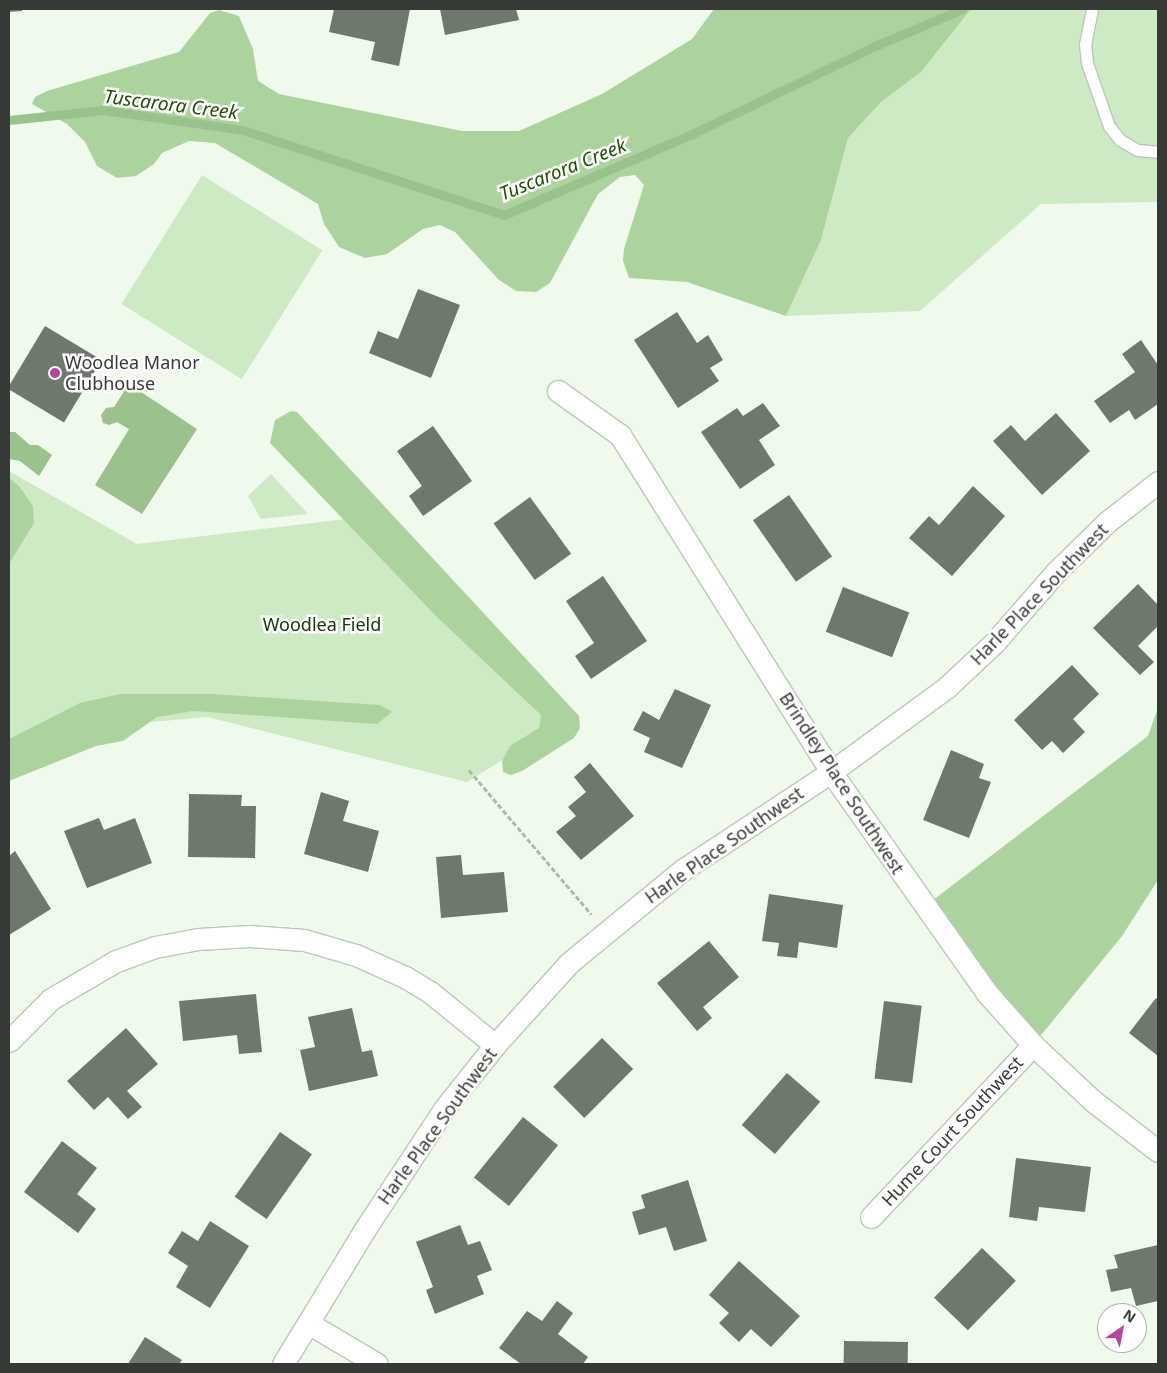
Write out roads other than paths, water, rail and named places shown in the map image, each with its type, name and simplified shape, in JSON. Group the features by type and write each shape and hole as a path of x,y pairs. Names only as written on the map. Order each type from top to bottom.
{"street":[{"name":"Brindley Place Southwest","path":"558,391 620,435 831,772 986,992 1033,1045 1093,1101 1158,1151"},
{"name":"Harle Place Southwest","path":"283,1364 410,1159 495,1044 569,963 605,930 684,869 831,772 947,687 994,643 1056,572 1094,534 1158,482"},
{"path":"9,1041 51,999 116,961 155,947 198,939 250,936 304,940 356,955 405,976 442,1001 495,1044"},
{"name":"Hume Court Southwest","path":"871,1216 1033,1045"},
{"path":"308,1323 377,1364"}],"lane":[{"path":"1092,9 1086,30 1087,63 1109,126 1120,140 1137,150 1158,152"}],"waterway":[{"name":"Tuscarora Creek","path":"9,120 103,110 243,130 504,215 692,134 875,46 962,9"}],"place":[{"name":"Woodlea Manor Clubhouse","path":"55,373"}],"park label":[{"name":"Woodlea Field","path":"322,624"}]}
